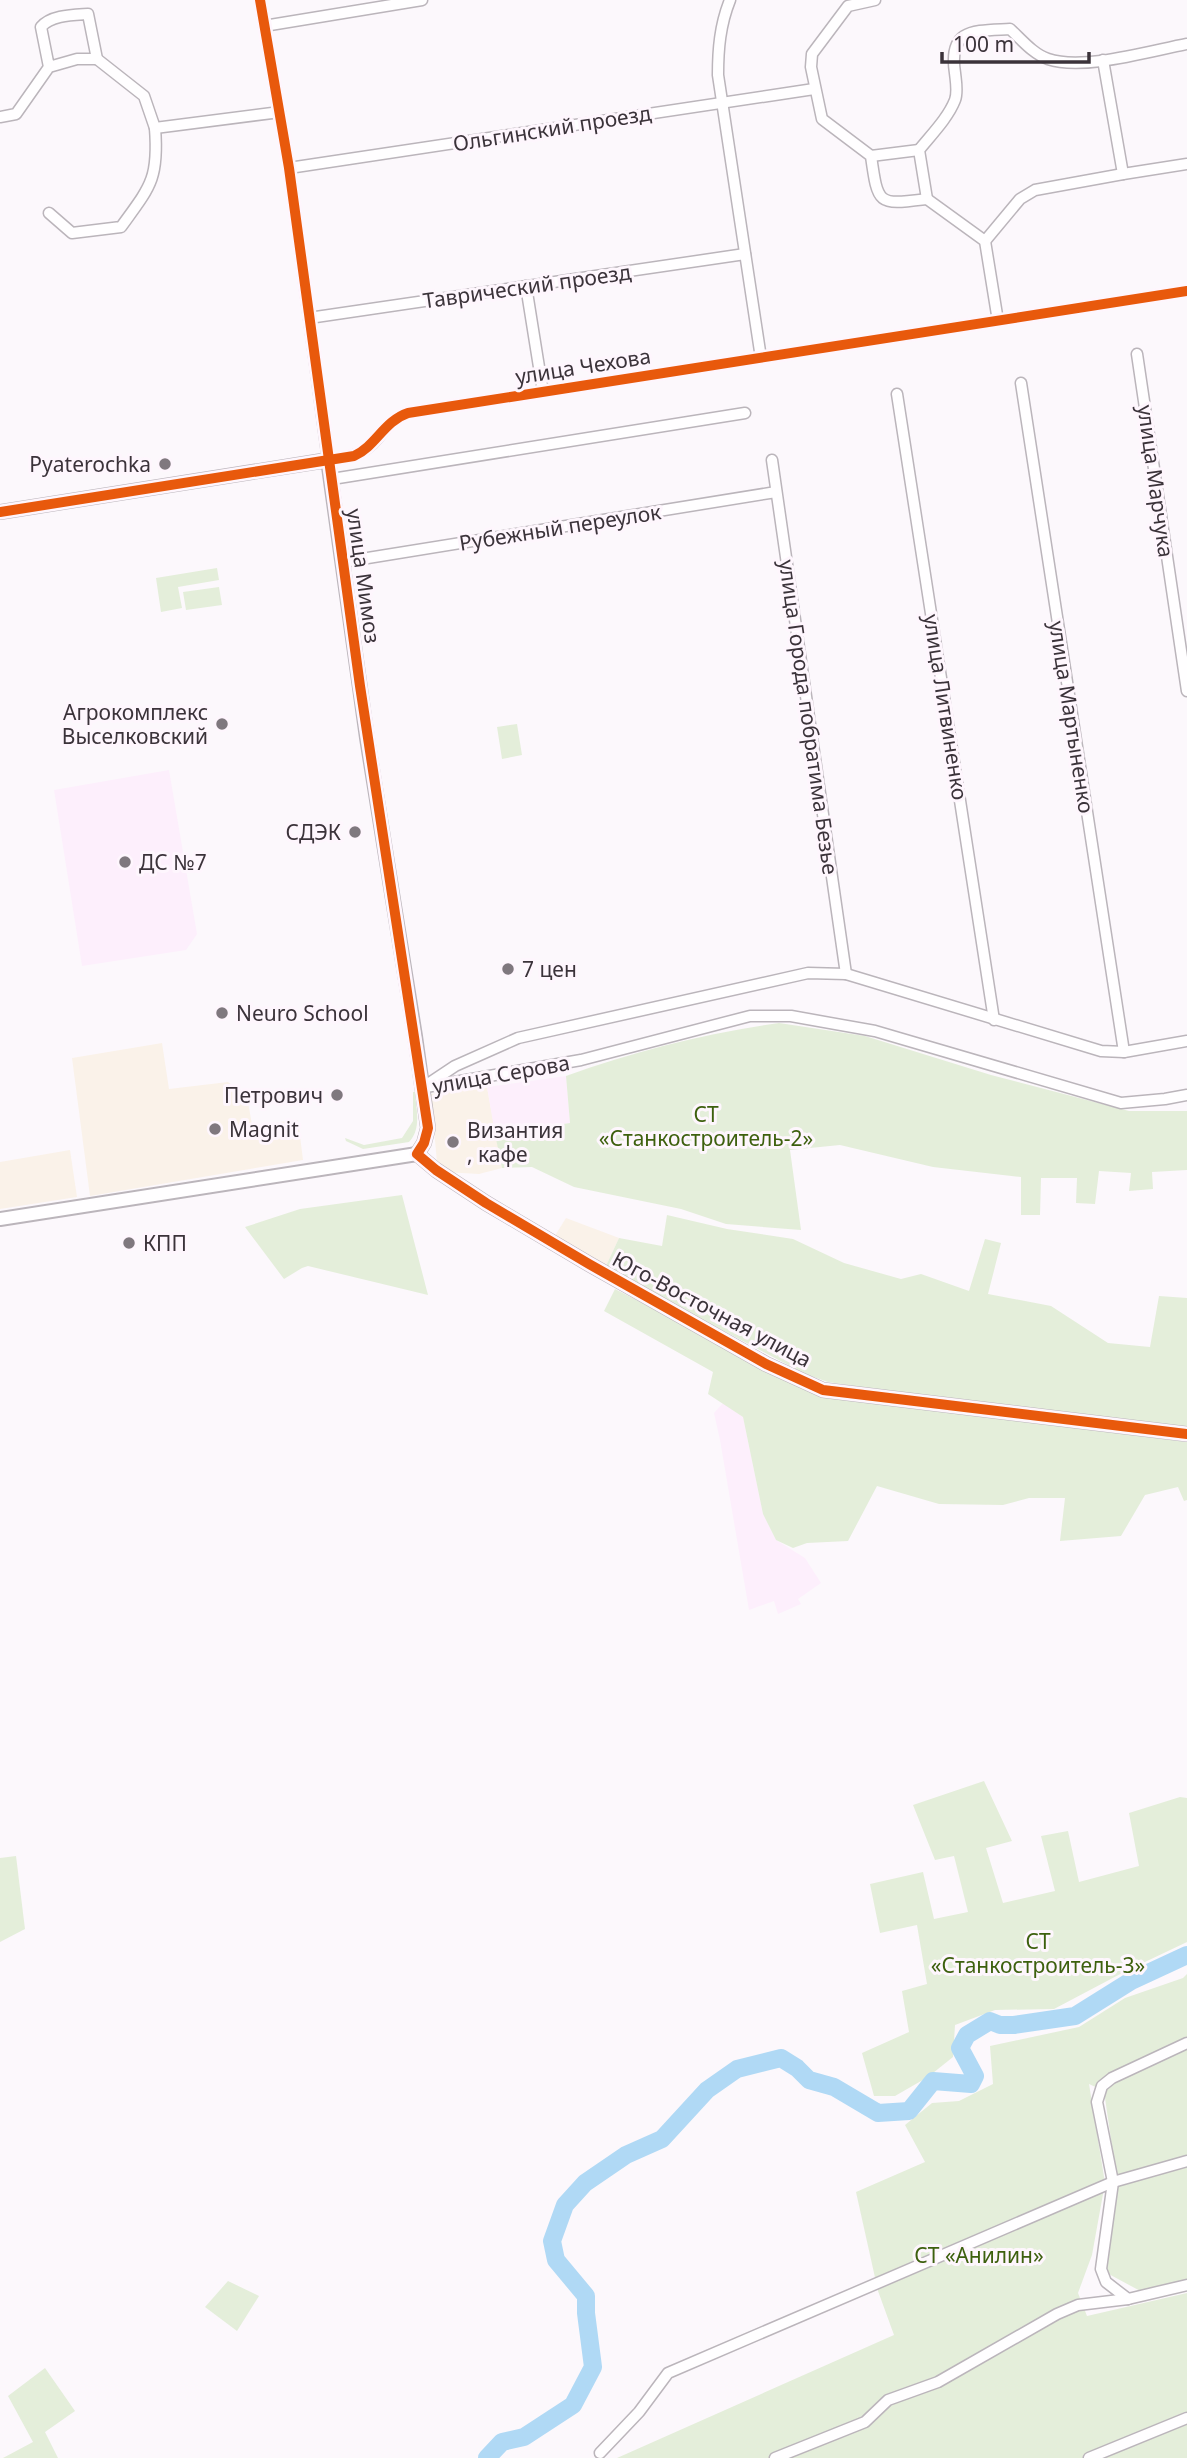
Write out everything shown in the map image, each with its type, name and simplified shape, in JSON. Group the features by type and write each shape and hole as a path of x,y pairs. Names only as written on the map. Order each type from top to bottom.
{"street":[{"name":"улица Мимоз","path":"260,0 289,168 378,809 428,1128 424,1143 416,1154"},
{"path":"264,26 422,0"},
{"path":"730,0 723,16 718,45 721,102 761,358"},
{"path":"875,0 848,6 812,54 810,67 822,119 871,156 919,150"},
{"path":"49,67 41,27 44,22 63,16 88,14 97,59"},
{"path":"927,199 919,150 956,100 953,49 956,41 965,34 1010,29 1047,59 1079,63 1187,44"},
{"path":"0,117 16,114 49,67 77,59 97,59 145,96 155,128 158,159 155,175 121,226 72,233 49,213"},
{"path":"1103,60 1122,174"},
{"name":"Ольгинский проезд","path":"289,168 814,89"},
{"path":"155,128 280,112"},
{"path":"871,156 875,189 880,198 894,203 927,199 985,241 998,321"},
{"path":"985,241 1020,199 1035,190 1187,164"},
{"name":"Таврический проезд","path":"309,318 745,254"},
{"path":"526,286 543,392"},
{"name":"улица Чехова","path":"0,512 354,456 363,452 388,424 408,413 1187,291"},
{"name":"улица Марчука","path":"1137,354 1187,691"},
{"name":"улица Мартыненко","path":"1021,383 1124,1052"},
{"name":"улица Литвиненко","path":"897,394 994,1020"},
{"path":"331,479 745,413"},
{"name":"улица Города побратима Безье","path":"772,460 846,974"},
{"name":"Рубежный переулок","path":"343,562 776,492"},
{"name":"улица Серова","path":"422,1088 455,1066 518,1038 808,973 846,974 1101,1051 1124,1052 1187,1041"},
{"name":"улица Серова","path":"422,1088 581,1060 750,1016 791,1016 875,1031 1121,1103 1187,1095"},
{"path":"0,1219 416,1154"},
{"name":"Юго-Восточная улица","path":"416,1154 486,1203 589,1264 766,1364 823,1390 1187,1434"},
{"path":"1128,2299 1102,2276 1113,2182 1098,2113 1098,2094 1102,2086 1112,2078 1187,2043"},
{"path":"600,2453 639,2412 667,2373 1113,2182 1187,2161"},
{"path":"775,2458 865,2421 888,2400 938,2382 1057,2314 1078,2305 1128,2299 1187,2285"},
{"path":"1089,2458 1187,2417"}],"shaded area":[{"name":"ДС №7","path":"169,770 197,934 186,950 82,966 54,790"},
{"path":"162,1043 169,1089 228,1082 247,1096 252,1125 298,1120 303,1160 90,1196 72,1058"},
{"path":"566,1076 570,1123 495,1134 487,1087"},
{"path":"487,1087 502,1168 479,1174 445,1172 437,1163 431,1094"},
{"path":"70,1150 77,1197 0,1209 0,1162"},
{"path":"566,1218 619,1238 605,1268 553,1239"},
{"path":"723,1403 743,1417 763,1514 776,1540 805,1558 821,1583 798,1599 801,1604 778,1614 774,1601 749,1610 714,1413"}],"green space":[{"path":"217,568 219,580 178,587 182,608 161,612 156,578"},
{"path":"219,587 222,605 186,610 183,592"},
{"path":"517,724 522,755 502,759 497,727"},
{"name":"СТ «Станкостроитель-2»","path":"779,1023 865,1036 991,1075 1129,1111 1187,1111 1187,1170 1152,1172 1153,1189 1129,1191 1131,1173 1099,1171 1095,1204 1076,1203 1077,1178 1041,1178 1040,1215 1021,1215 1021,1177 933,1167 840,1145 790,1150 801,1230 726,1224 681,1209 574,1187 532,1167 502,1168 495,1134 570,1123 566,1076 671,1044"},
{"path":"413,1092 417,1125 409,1142 363,1149 346,1141 345,1138 364,1145 402,1138 413,1121"},
{"path":"402,1195 428,1295 308,1266 284,1279 245,1227 300,1209"},
{"path":"667,1215 727,1229 793,1239 844,1263 901,1279 921,1274 969,1291 985,1239 1001,1243 988,1294 1051,1306 1108,1343 1150,1347 1159,1296 1187,1298 1187,1429 893,1392 828,1382 805,1374 605,1268 619,1238 662,1246"},
{"path":"615,1289 743,1355 758,1366 823,1396 1187,1442 1187,1500 1184,1501 1178,1487 1145,1495 1121,1536 1060,1541 1065,1498 1029,1498 1003,1505 939,1504 877,1486 848,1541 807,1543 793,1548 776,1540 763,1514 743,1417 708,1394 713,1372 604,1311"},
{"name":"СТ «Станкостроитель-3»","path":"984,1781 1012,1841 986,1848 1003,1903 1055,1891 1041,1836 1068,1831 1079,1882 1139,1866 1129,1813 1180,1797 1187,1798 1187,1942 1054,2009 995,2010 955,2025 953,2057 928,2077 895,2096 874,2096 862,2053 909,2032 902,1991 927,1984 917,1925 880,1933 870,1884 923,1872 934,1919 968,1912 954,1856 935,1860 913,1805"},
{"path":"16,1856 25,1929 0,1942 0,1858"},
{"name":"СТ «Анилин»","path":"1187,1974 1187,2281 1144,2293 1105,2272 1117,2181 1104,2091 1089,2084 1105,2183 1092,2255 1078,2293 1087,2316 1187,2293 1187,2458 617,2458 894,2335 878,2291 856,2192 925,2162 905,2125 932,2103 959,2101 993,2084 990,2046 1079,2027 1125,1998 1183,1978"},
{"path":"228,2281 259,2296 237,2331 205,2307"},
{"path":"45,2368 75,2411 45,2432 58,2458 3,2458 33,2442 8,2396"}],"waterway":[{"path":"487,2458 502,2442 524,2437 573,2405 593,2367 586,2296 556,2260 552,2241 565,2205 585,2183 626,2155 662,2139 707,2090 737,2069 781,2058 809,2080 834,2087 878,2113 909,2111 933,2081 971,2084 975,2076 960,2048 967,2035 990,2021 1000,2025 1014,2025 1075,2016 1131,1981 1187,1955"}],"cycle path":[{"path":"260,0 289,168 360,686 428,1128 424,1143 417,1154 486,1203 589,1264 766,1364 823,1390 1187,1434"},
{"path":"0,512 354,456 362,452 393,422 408,413 1187,291"}],"place":[{"name":"Pyaterochka","path":"165,464"},
{"name":"Агрокомплекс Выселковский","path":"222,724"},
{"name":"СДЭК","path":"355,832"},
{"name":"ДС №7","path":"125,862"},
{"name":"7 цен","path":"508,969"},
{"name":"Neuro School","path":"222,1013"},
{"name":"Петрович","path":"337,1095"},
{"name":"Magnit","path":"215,1129"},
{"name":"Византия , кафе","path":"453,1142"},
{"name":"КПП","path":"129,1243"}]}
